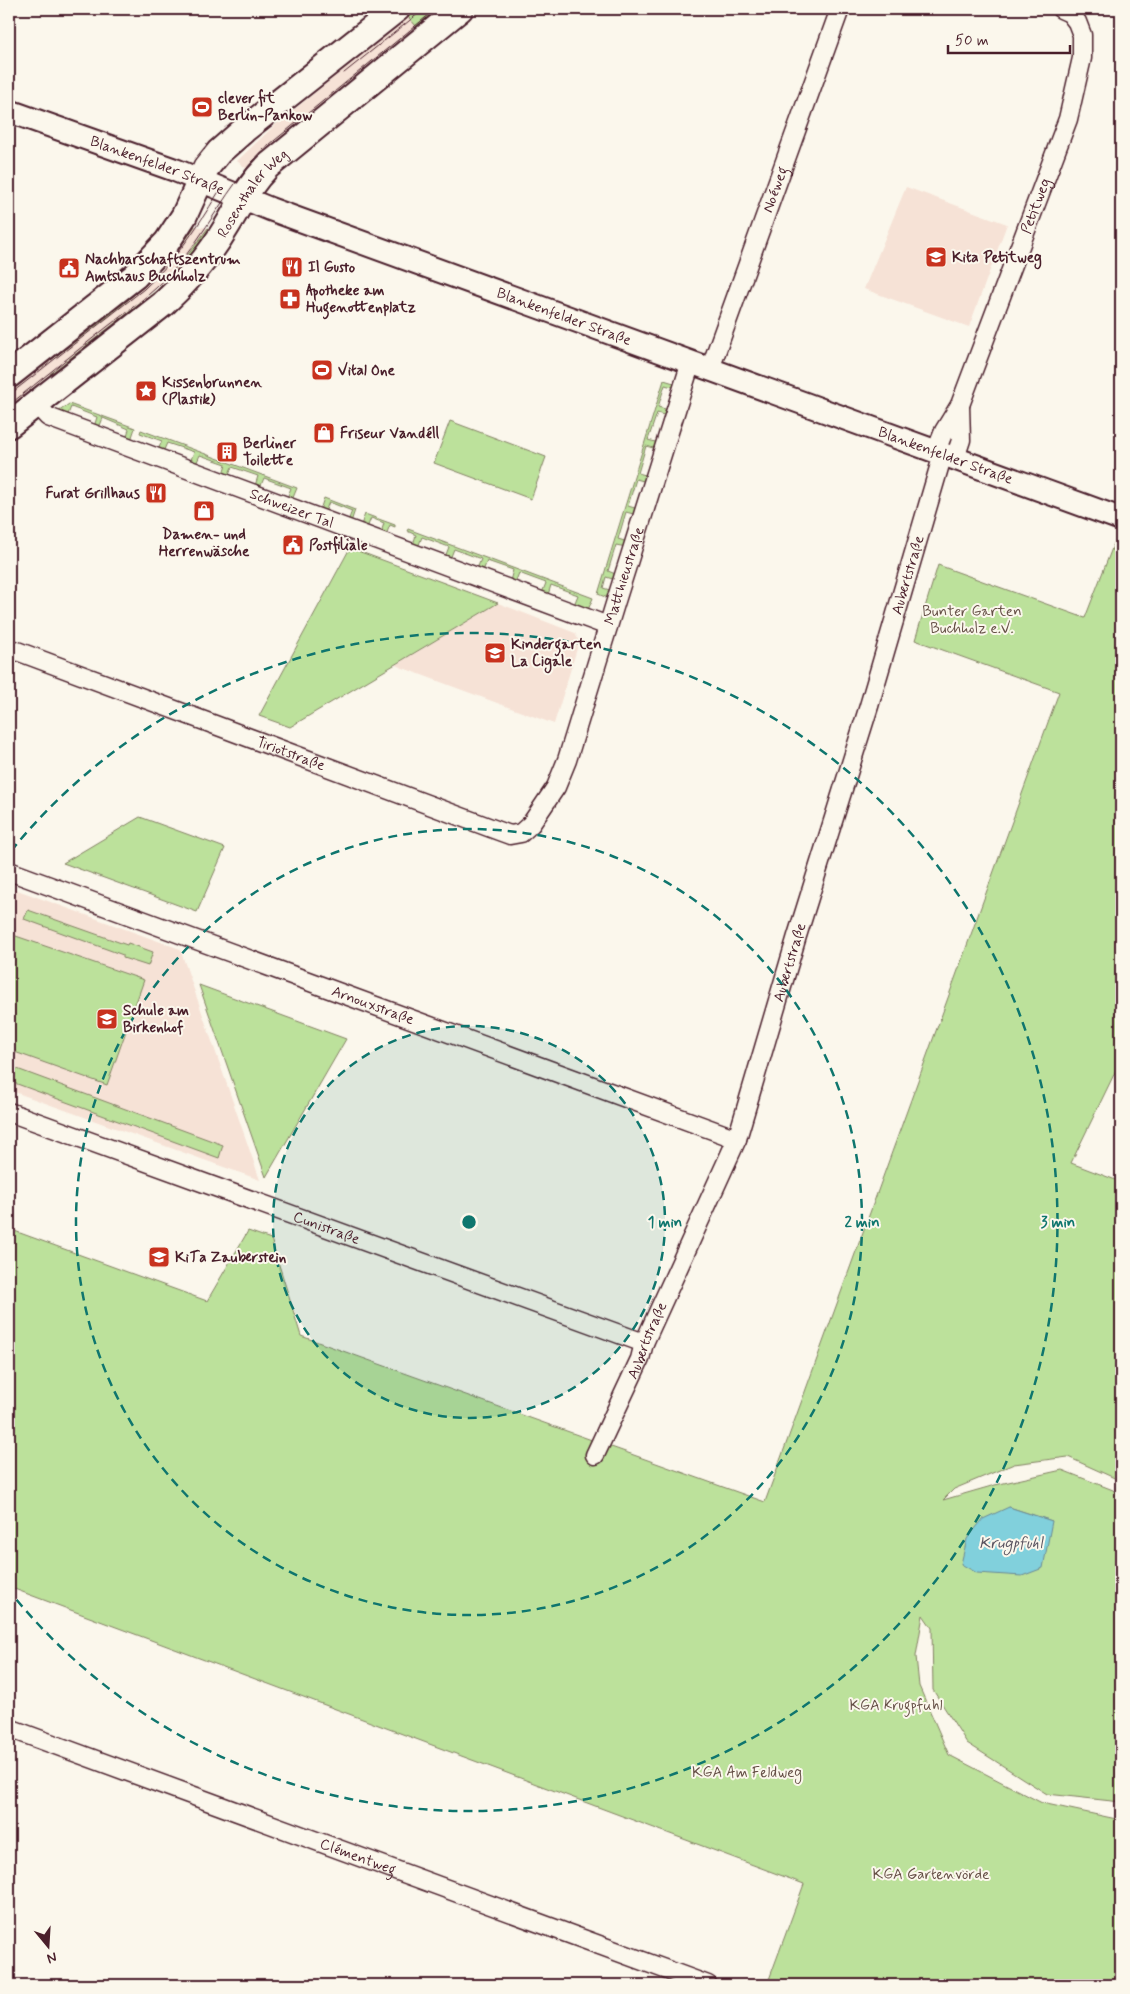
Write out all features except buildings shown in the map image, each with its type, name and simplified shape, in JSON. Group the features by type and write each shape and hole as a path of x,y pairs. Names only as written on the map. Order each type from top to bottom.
{"main road":[{"path":"9,375 150,262 167,242 184,216 206,168 220,152 397,9"},
{"name":"Rosenthaler Weg","path":"9,425 164,304 195,272 226,228 253,181 268,166 460,9"}],"street":[{"name":"Noéweg","path":"700,366 840,9"},
{"name":"Petitweg","path":"945,455 944,431 960,405 1068,119 1082,58 1082,35 1077,22 1070,13 1061,9"},
{"name":"Blankenfelder Straße","path":"9,111 175,170 242,199 1121,519"},
{"name":"Matthieustraße","path":"556,788 568,760 608,626 700,366"},
{"name":"Schweizer Tal","path":"36,404 48,417 608,626"},
{"name":"Aubertstraße","path":"596,1455 640,1359 644,1343 737,1139 797,936 870,706 945,455"},
{"name":"Tiriotstraße","path":"9,648 510,835 521,833 531,824 556,788"},
{"name":"Arnouxstraße","path":"9,871 737,1139"},
{"name":"Cunistraße","path":"9,1112 644,1343"},
{"name":"Clémentweg","path":"9,1728 708,1985"}],"shaded area":[{"path":"451,9 418,28 282,137 248,170 237,161 274,126 408,17 404,12"},
{"name":"Kita Petitweg","path":"906,187 1007,224 969,327 864,289"},
{"path":"195,226 208,228 175,272 122,318 9,407 9,392 145,286 157,275"},
{"name":"Kindergarten La Cigale","path":"498,603 575,633 579,642 554,724 395,665"},
{"name":"Schule am Birkenhof","path":"9,887 180,949 260,1180 9,1090"}],"green space":[{"path":"408,9 450,9 422,33 404,12"},
{"path":"187,223 195,226 180,248 144,286 104,320 41,368 37,362"},
{"path":"208,228 216,231 189,270 55,381 50,374 156,291 175,272"},
{"path":"664,380 677,384 676,388 665,385 658,407 669,410 667,416 657,413 648,440 659,443 657,449 646,446 638,473 649,476 647,482 636,479 628,506 638,509 637,515 626,512 618,539 628,542 626,547 616,545 608,571 618,575 616,580 606,577 603,588 613,591 610,599 598,594"},
{"path":"69,404 135,428 131,440 126,439 129,429 103,418 99,428 94,427 97,417 71,407 67,417 58,412"},
{"path":"450,421 546,457 531,499 434,463"},
{"path":"141,430 297,488 292,500 287,498 291,488 264,478 260,488 255,486 258,476 232,467 228,476 223,474 226,464 200,455 196,464 190,462 194,452 167,443 163,452 158,450 162,441 140,433"},
{"path":"324,498 355,510 351,522 348,521 352,511 329,502 325,512 320,510"},
{"path":"365,514 395,525 395,527 390,525 386,535 381,533 384,523 371,518 367,528 361,525"},
{"path":"408,529 593,598 588,610 574,605 578,595 551,585 548,595 542,593 546,583 519,573 515,583 510,581 513,570 487,561 483,571 477,569 481,559 454,549 450,559 445,557 449,547 422,537 418,547 413,545 416,535 407,531"},
{"path":"1114,543 1121,546 1121,1060 1071,1163 1121,1182 1121,1481 1068,1457 1014,1464 954,1489 943,1500 995,1485 1062,1470 1113,1490 1121,1497 1121,1802 1047,1794 967,1743 933,1690 932,1628 923,1615 916,1656 919,1686 949,1755 1042,1803 1121,1820 1121,1985 767,1985 804,1884 9,1587 9,1229 207,1301 248,1231 271,1239 301,1336 765,1502 1059,692 915,640 938,565 1085,618","holes":["1009,1507 1052,1521 961,1564"]},
{"path":"350,548 498,603 290,727 259,716"},
{"path":"140,817 225,848 197,912 63,863"},
{"path":"28,910 127,945 128,943 153,952 148,966 24,919"},
{"path":"10,934 144,980 107,1085 9,1050"},
{"path":"199,985 346,1039 266,1177"},
{"path":"9,1066 223,1145 219,1158 9,1081"}],"water":[{"name":"Krugpfuhl","path":"1009,1507 1052,1521 1043,1568 1022,1576 977,1573 961,1564 967,1539 983,1519"}],"tram line":[{"path":"344,73 424,9"},
{"path":"9,405 164,281 195,243 238,179 264,149 436,9"},
{"path":"9,395 144,289 166,267 184,244 218,193"}],"place":[{"name":"clever fit Berlin-Pankow","path":"202,107"},
{"name":"Kita Petitweg","path":"936,257"},
{"name":"Il Gusto","path":"292,267"},
{"name":"Nachbarschaftszentrum Amtshaus Buchholz","path":"69,268"},
{"name":"Apotheke am Hugenottenplatz","path":"290,299"},
{"name":"Vital One","path":"322,370"},
{"name":"Kissenbrunnen (Plastik)","path":"146,391"},
{"name":"Friseur Vandéll","path":"324,433"},
{"name":"Berliner Toilette","path":"227,452"},
{"name":"Furat Grillhaus","path":"156,493"},
{"name":"Damen- und Herrenwäsche","path":"204,511"},
{"name":"Postfiliale","path":"293,545"},
{"name":"Kindergarten La Cigale","path":"495,653"},
{"name":"Schule am Birkenhof","path":"107,1019"},
{"name":"KiTa Zauberstein","path":"159,1257"}],"park label":[{"name":"Bunter Garten Buchholz e.V.","path":"972,620"},
{"name":"KGA Krugpfuhl","path":"896,1705"},
{"name":"KGA Am Feldweg","path":"747,1772"},
{"name":"KGA Gartenvörde","path":"931,1874"}]}
